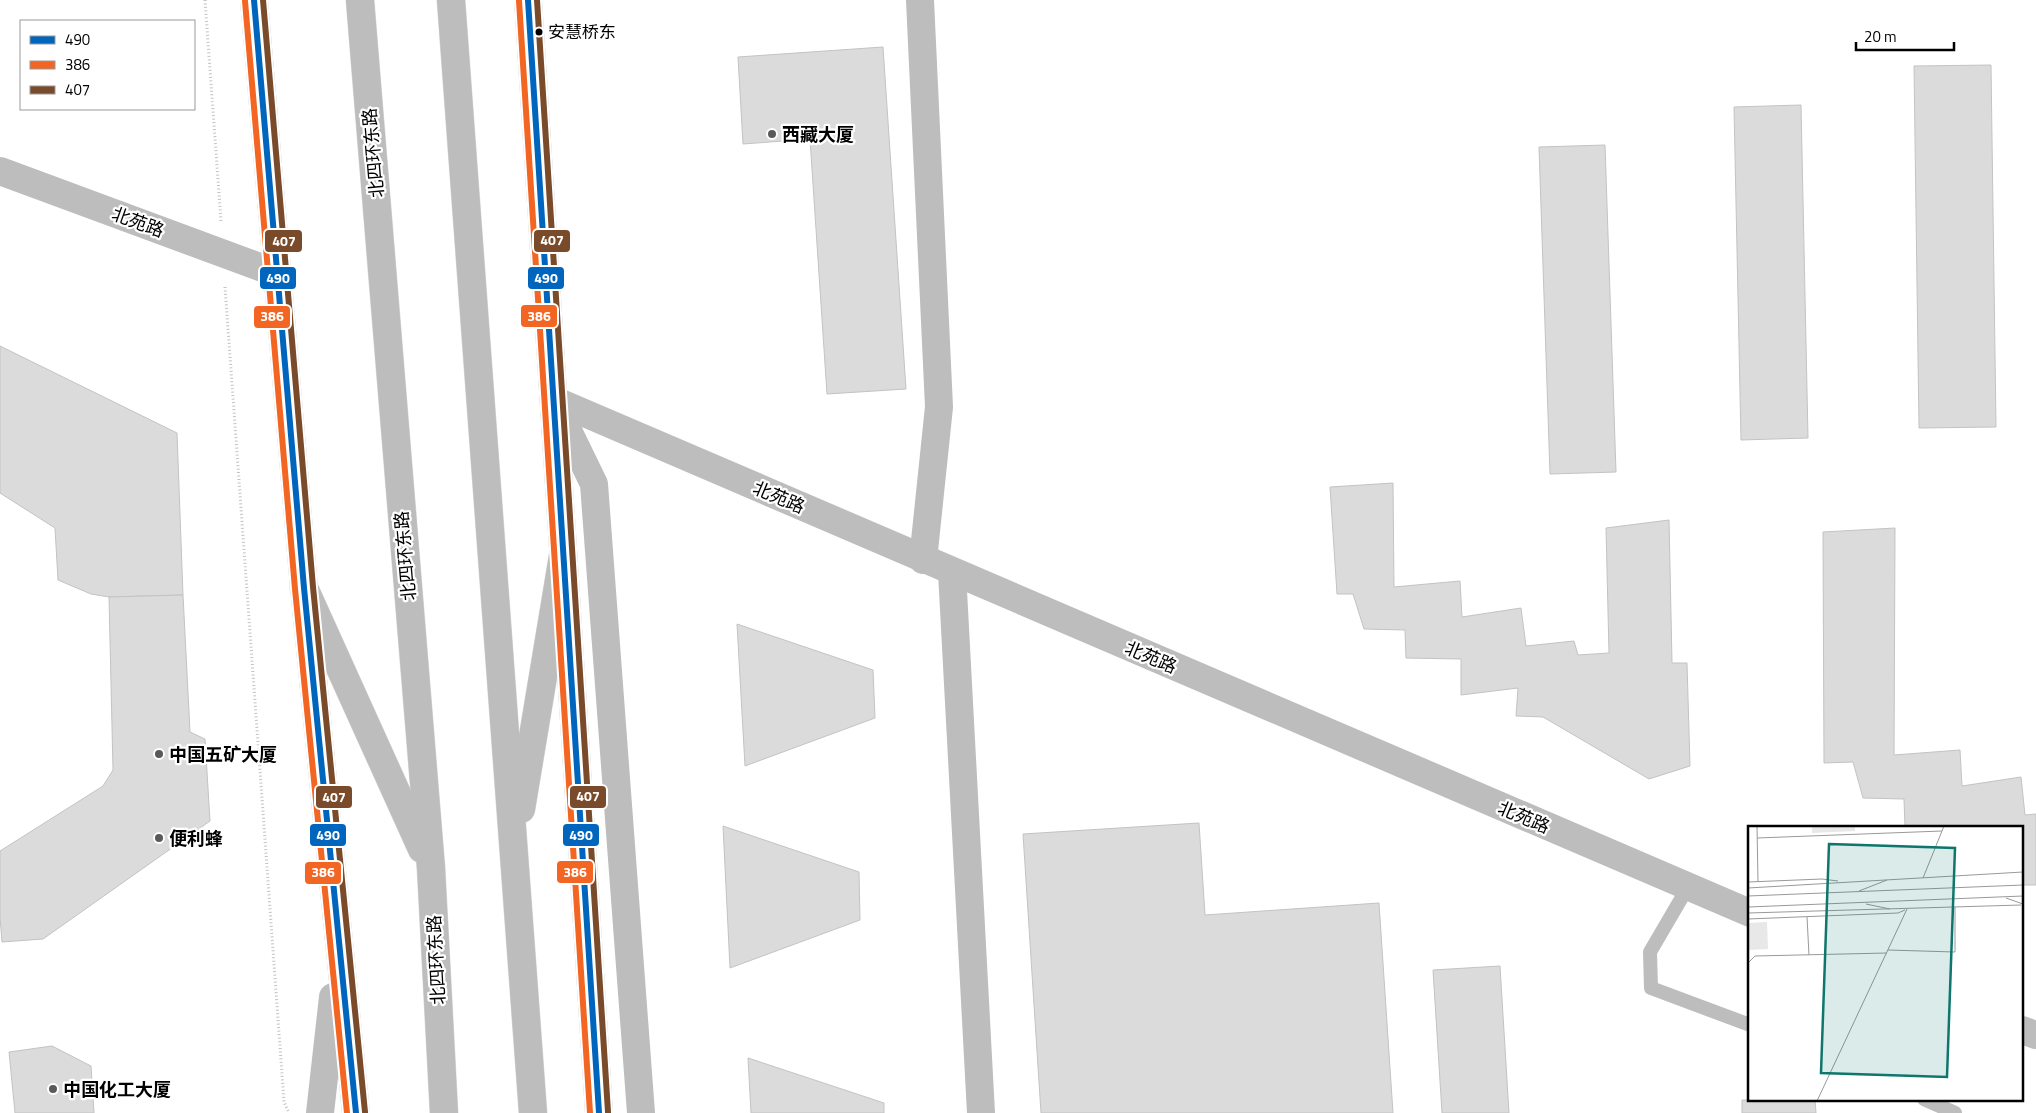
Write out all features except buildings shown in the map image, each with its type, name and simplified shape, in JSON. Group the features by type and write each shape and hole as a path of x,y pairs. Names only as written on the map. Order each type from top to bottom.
{"main road":[{"path":"254,0 304,588 356,1113"},
{"name":"北四环东路","path":"360,0 431,868 444,1113"},
{"path":"451,0 533,1113"},
{"path":"528,0 599,1113"},
{"path":"920,0 940,407 923,560"},
{"name":"北苑路","path":"0,171 276,273"},
{"name":"北苑路","path":"554,400 923,560 1748,912"},
{"path":"554,400 594,484 641,1113"},
{"path":"514,852 563,556"},
{"path":"952,572 981,1113"},
{"path":"304,588 431,868"},
{"path":"320,1113 340,941"},
{"path":"2024,1031 2036,1036"}],"lane":[{"path":"1688,887 1650,952 1651,988 1748,1024"},
{"path":"1926,1100 1955,1113"}],"path":[{"path":"205,0 284,1102 289,1113"}],"transit line":[{"name":"490","path":"254,0 304,588 356,1113"},
{"name":"407","path":"263,0 313,587 365,1112"},
{"name":"490","path":"528,0 599,1113"},
{"name":"407","path":"537,0 608,1112"},
{"name":"386","path":"245,1 295,589 347,1113"},
{"name":"386","path":"519,1 590,1113"}],"place":[{"name":"安慧桥东","path":"539,32"},
{"name":"西藏大厦","path":"772,134"},
{"name":"中国五矿大厦","path":"159,754"},
{"name":"便利蜂","path":"159,838"},
{"name":"中国化工大厦","path":"53,1089"}]}
